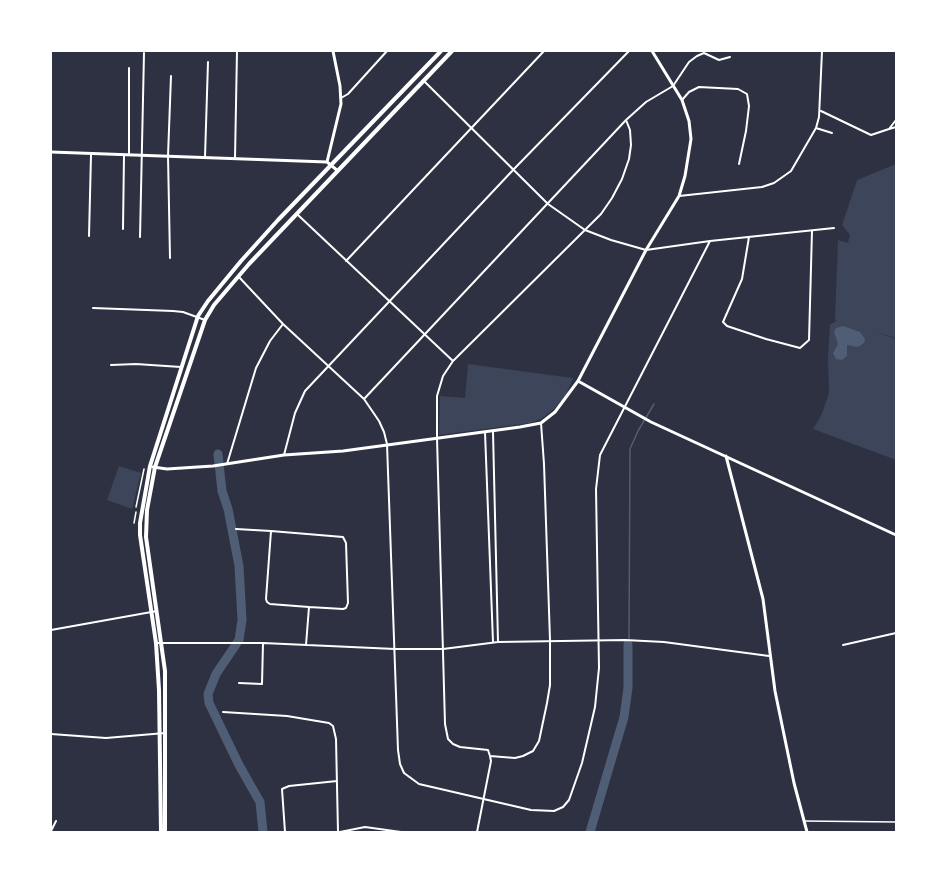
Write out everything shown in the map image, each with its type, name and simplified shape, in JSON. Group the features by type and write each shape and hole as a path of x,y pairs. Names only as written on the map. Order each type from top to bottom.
{"highway":[{"path":"160,832 160,734 156,643 140,535 141,510 181,367 198,316 241,261 441,51"},
{"path":"165,832 166,687 146,528 147,510 152,466 205,320 214,305 238,276 452,51"}],"street":[{"path":"235,158 237,51"},
{"path":"327,162 341,98 333,51"},
{"path":"341,98 348,94 387,51"},
{"path":"346,261 544,51"},
{"path":"284,455 300,400 305,391 514,169 629,51"},
{"path":"152,466 167,469 213,466 284,455 343,451 493,431 541,423 555,412 578,381 646,250 679,196 685,176 691,139 689,121 682,100 652,51"},
{"path":"679,196 762,187 774,183 791,171 816,128 820,111 822,51"},
{"path":"364,399 626,120 646,102 673,86 689,62 705,52 719,60 730,57"},
{"path":"140,237 144,53"},
{"path":"205,157 208,62"},
{"path":"123,229 129,68"},
{"path":"170,258 168,156 171,76"},
{"path":"424,81 548,204 585,230 610,240 646,250 834,228"},
{"path":"682,100 689,92 699,87 738,89 747,94 746,131 739,164"},
{"path":"820,111 871,135 896,128"},
{"path":"477,832 490,756 488,750 460,747 448,739 444,714 436,438 437,396 443,376 453,361 601,213 622,179 631,145 630,130 626,120"},
{"path":"889,129 896,120"},
{"path":"816,128 832,134"},
{"path":"51,152 327,162 338,171"},
{"path":"89,236 91,154"},
{"path":"296,213 453,361"},
{"path":"749,237 742,279 723,322 727,326 747,333 800,348 809,340 812,230"},
{"path":"238,276 283,324 364,399 379,421 387,444 398,750 404,773 419,784 544,812 563,807 569,800 582,763 595,707 599,668 597,471 600,455 710,241"},
{"path":"93,308 173,311 198,316 205,320"},
{"path":"227,464 256,368 270,341 283,324"},
{"path":"111,365 181,367"},
{"path":"578,381 651,422 896,535"},
{"path":"490,756 523,756 536,747 549,694 550,640 541,423"},
{"path":"493,431 498,642"},
{"path":"485,432 493,642"},
{"path":"726,456 763,599 785,746 807,832"},
{"path":"136,507 144,469"},
{"path":"134,523 136,512"},
{"path":"236,529 271,531 344,539 347,606 343,609 270,604 266,600 271,531"},
{"path":"306,645 309,607"},
{"path":"51,630 157,611"},
{"path":"843,645 896,633"},
{"path":"156,643 263,643 443,649 493,642 599,640 664,642 772,656"},
{"path":"239,683 262,684 263,643"},
{"path":"223,711 286,716 329,723 333,726 336,739 339,832 365,827 401,832"},
{"path":"51,734 106,738 166,733"},
{"path":"285,832 282,789 289,786 337,781"},
{"path":"51,822 56,820 51,831"},
{"path":"804,821 896,822"}],"shaded area":[{"path":"896,164 896,338 876,332 896,339 896,460 813,429 821,416 829,393 830,325 837,320 835,319 838,240 848,243 850,235 842,225 857,180"},
{"path":"843,326 860,332 865,339 864,343 858,347 847,345 847,356 842,360 836,359 833,353 838,344 834,332 836,328"},
{"path":"468,364 573,378 566,395 541,419 530,423 439,435 440,396 465,398"},
{"path":"119,466 141,473 132,509 107,500"}],"waterway":[{"path":"629,639 630,449 654,404"},
{"path":"218,454 222,491 228,509 239,566 242,620 239,640 216,674 208,694 209,703 260,802 263,832"},
{"path":"590,832 624,717 628,688 628,644"}]}
